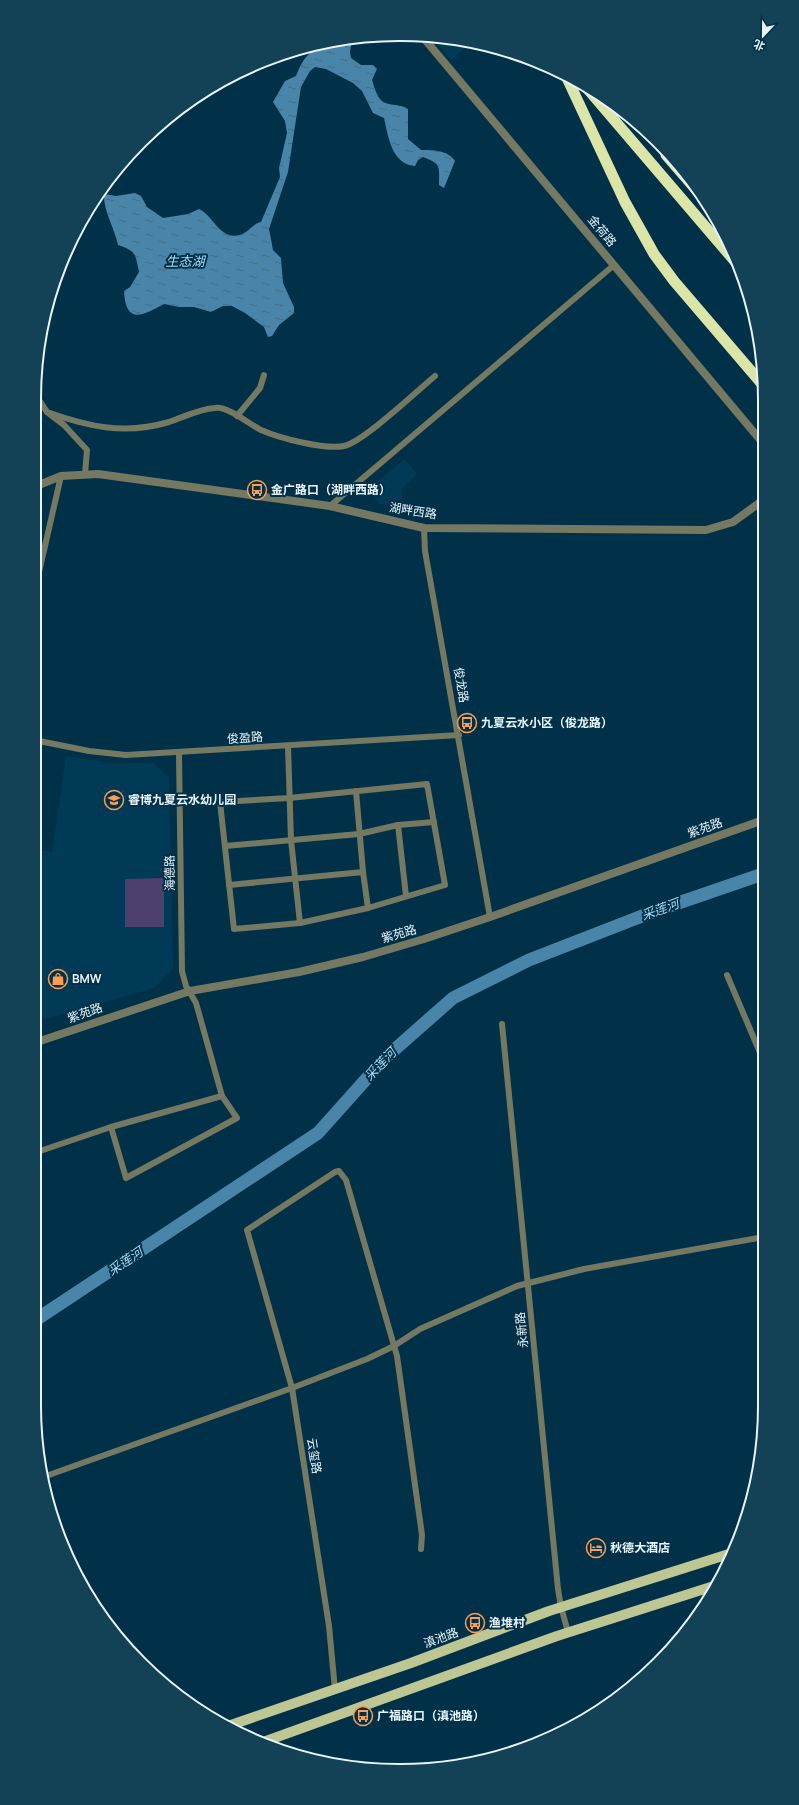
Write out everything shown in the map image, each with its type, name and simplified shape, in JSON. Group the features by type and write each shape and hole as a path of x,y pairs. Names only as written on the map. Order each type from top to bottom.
{"highway":[{"path":"570,84 625,202 654,254 674,281 757,378"},
{"path":"597,100 725,250"}],"main road":[{"name":"滇池路","path":"235,1724 335,1690 561,1607 725,1555"},
{"path":"270,1740 568,1632 708,1588"}],"street":[{"name":"金荷路","path":"427,42 758,437"},
{"path":"330,506 614,265"},
{"path":"237,416 260,388 264,376"},
{"path":"47,412 92,427 113,429 146,427 168,422 216,407 269,433 331,447 345,445 361,437 435,376"},
{"path":"41,403 47,412 64,425 87,450 85,474"},
{"name":"湖畔西路","path":"41,484 61,476 98,474 330,506 424,528 706,530 733,522 758,504"},
{"path":"41,563 61,476"},
{"name":"俊龙路","path":"424,528 425,551 459,735 490,918"},
{"name":"俊盈路","path":"41,741 109,754 179,753 459,735"},
{"path":"288,746 291,840 294,880 300,923"},
{"name":"海德路","path":"111,1127 126,1178 237,1118 222,1096 196,1003 186,986 182,971 179,753"},
{"path":"427,784 445,885 368,908 300,923 234,929 220,802 289,798 356,791 427,784"},
{"path":"356,791 362,872 368,908"},
{"path":"225,846 359,834 398,825 434,822"},
{"name":"紫苑路","path":"41,1041 190,991 299,972 363,957 490,918 758,822"},
{"path":"398,825 406,896"},
{"path":"229,885 294,880 362,872"},
{"path":"727,975 758,1048"},
{"name":"永新路","path":"502,1024 561,1607 568,1632"},
{"path":"41,1151 111,1127 222,1096"},
{"name":"云玺路","path":"335,1690 329,1626 292,1388 247,1230 310,1187 339,1171 346,1180 394,1346"},
{"path":"48,1475 292,1388 366,1359 394,1346 420,1330 517,1286 584,1269 758,1237"},
{"path":"394,1346 397,1356 415,1482 422,1535 421,1549"}],"shaded area":[{"path":"436,43 466,47 451,60"},
{"path":"405,459 417,474 402,489 403,506 380,504 367,490"},
{"path":"66,756 113,763 153,763 169,777 173,969 154,988 41,1020 41,850 52,852"},
{"path":"164,878 164,927 125,927 125,879"}],"water":[{"name":"生态湖","path":"351,44 351,58 361,65 373,65 377,69 372,80 380,99 386,103 408,109 408,139 421,150 444,153 452,157 455,161 444,188 439,185 439,170 434,162 423,157 418,160 415,166 401,161 392,148 384,118 373,113 362,91 353,83 326,69 315,67 310,71 301,87 288,172 269,229 273,250 281,258 283,283 294,307 294,313 279,325 272,336 268,337 264,327 245,313 232,306 223,306 211,312 194,307 179,307 164,304 143,314 137,315 132,313 128,309 125,302 124,291 130,287 139,272 137,261 132,251 118,245 105,206 104,196 105,194 116,196 135,193 141,196 147,207 163,218 188,214 199,209 204,212 221,231 233,236 240,235 261,222 280,177 279,168 287,133 285,121 273,102 285,81 296,76 301,64 312,52"}],"waterway":[{"name":"采莲河","path":"41,1316 318,1133 385,1058 453,998 529,960 655,911 758,876"}],"place":[{"name":"金广路口（湖畔西路）","path":"257,490"},
{"name":"九夏云水小区（俊龙路）","path":"467,723"},
{"name":"睿博九夏云水幼儿园","path":"114,800"},
{"name":"BMW","path":"58,979"},
{"name":"秋德大酒店","path":"596,1548"},
{"name":"渔堆村","path":"475,1623"},
{"name":"广福路口（滇池路）","path":"363,1716"}]}
